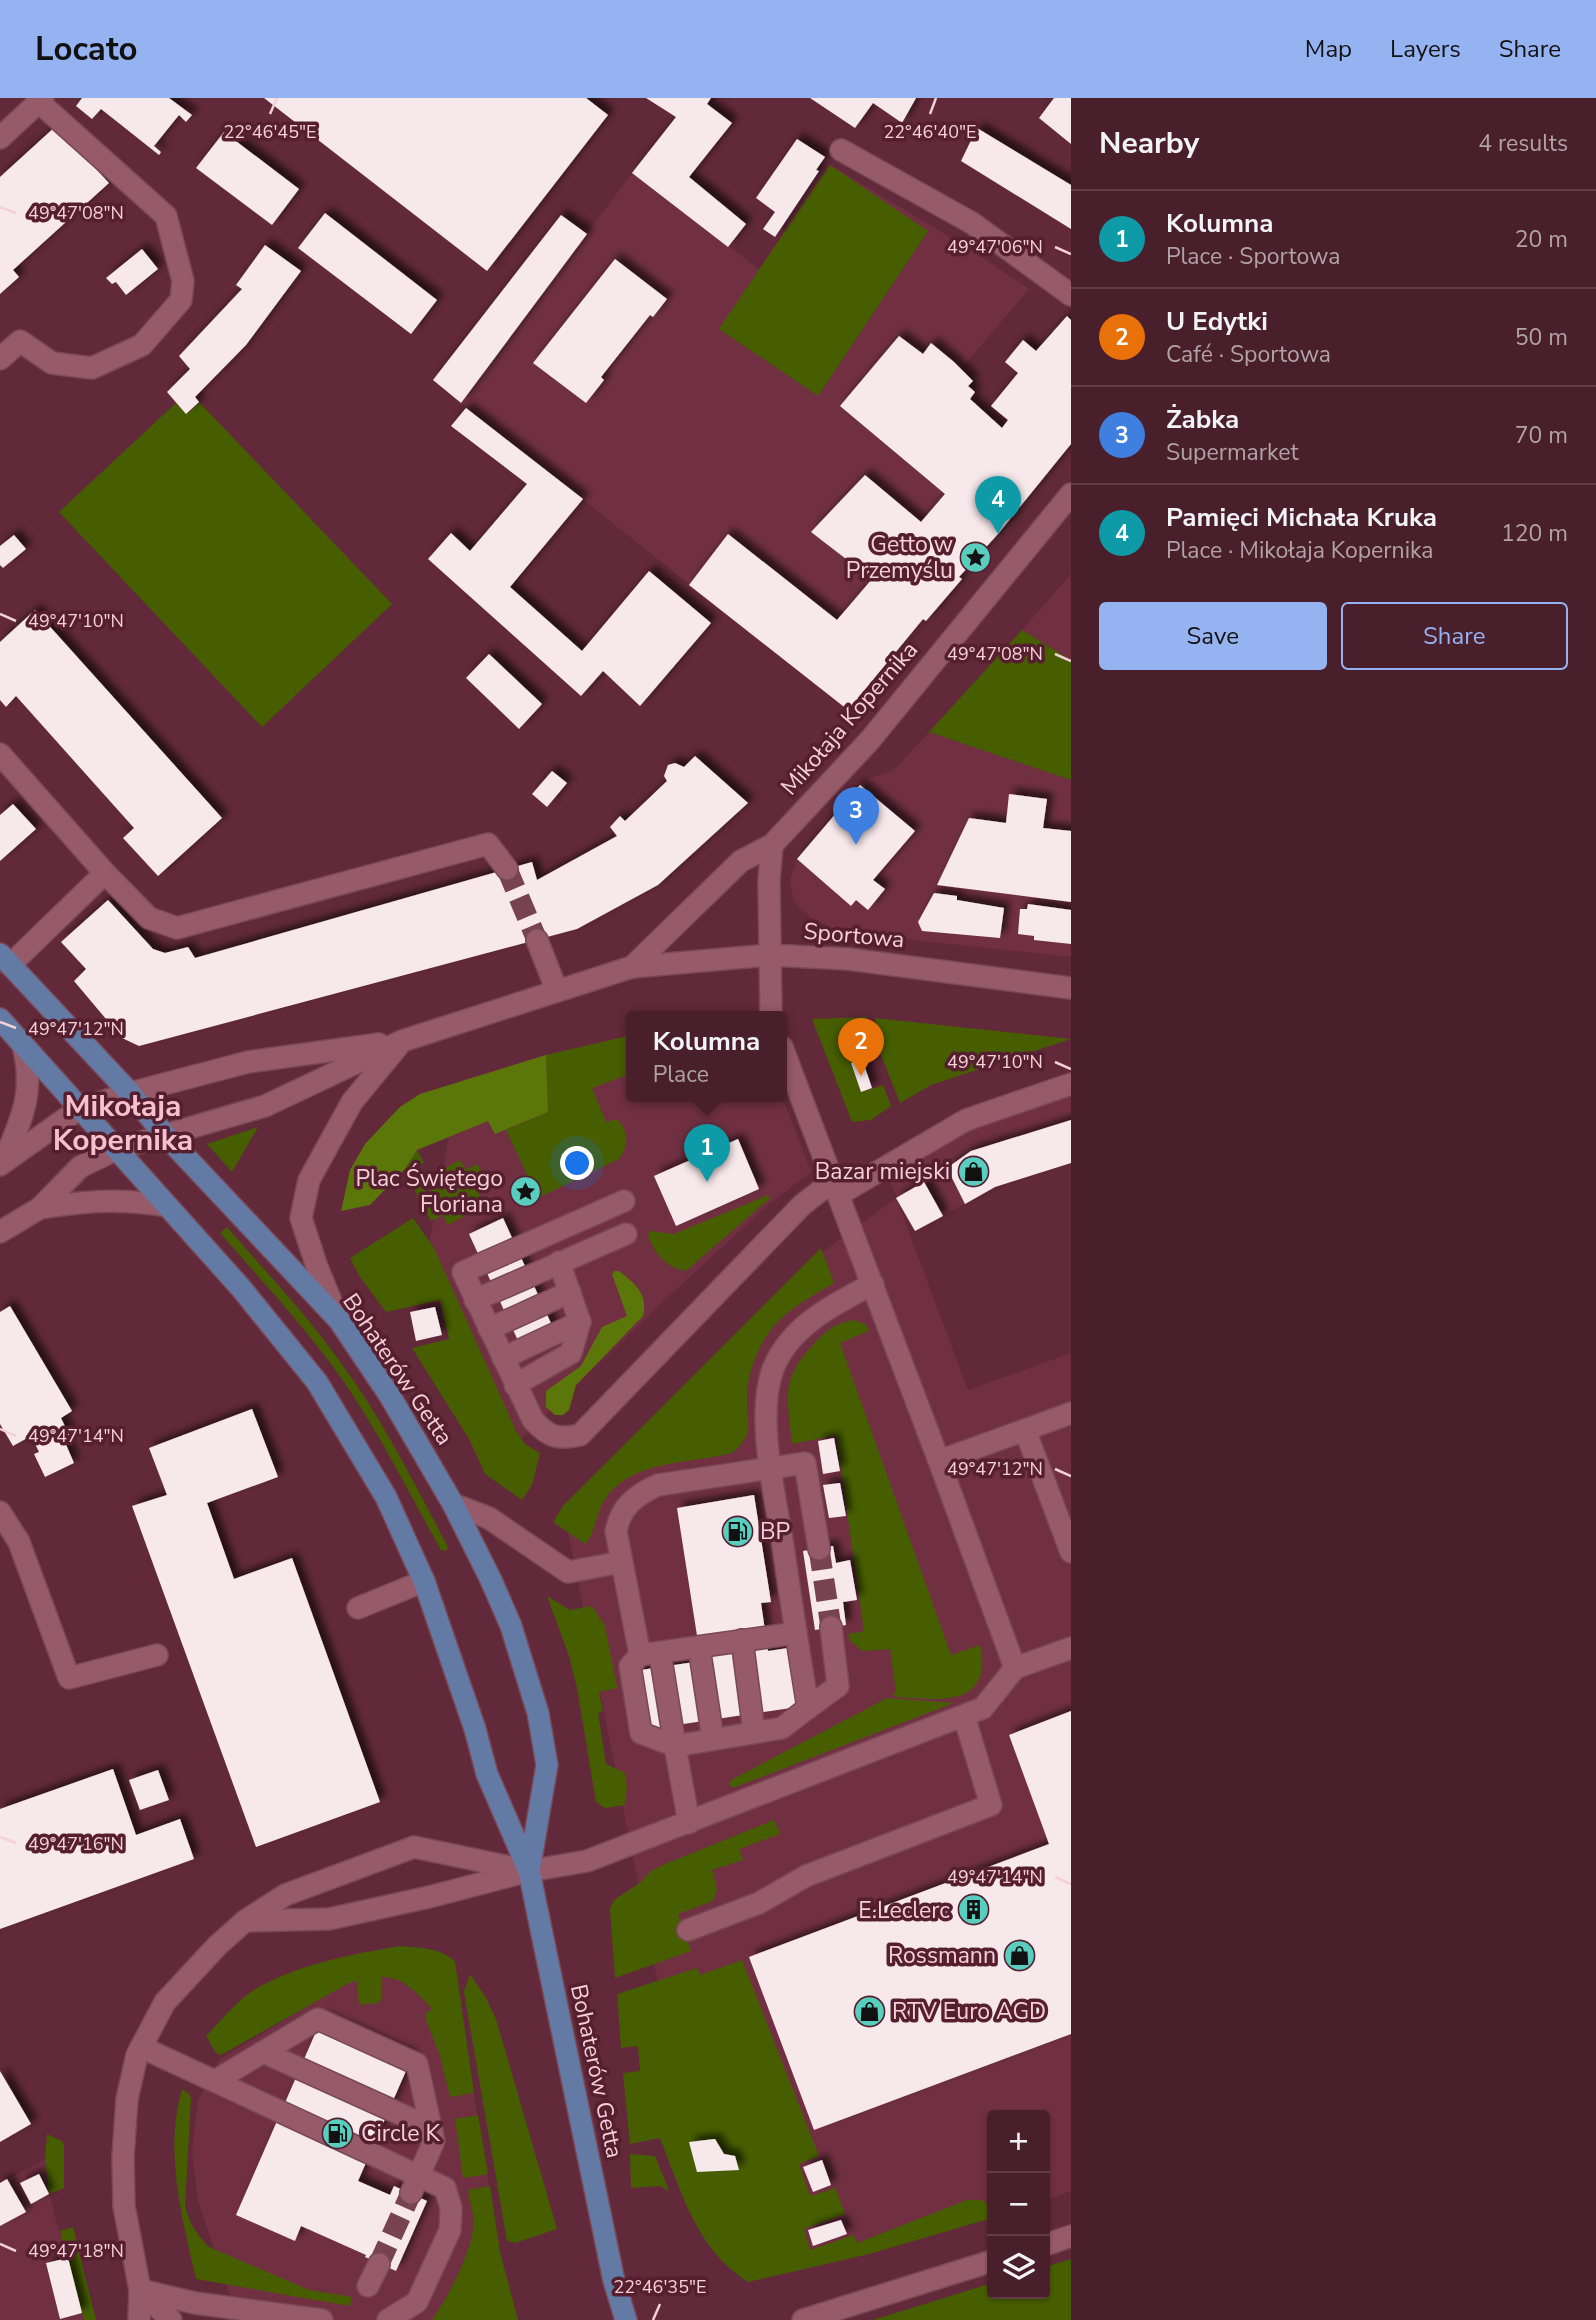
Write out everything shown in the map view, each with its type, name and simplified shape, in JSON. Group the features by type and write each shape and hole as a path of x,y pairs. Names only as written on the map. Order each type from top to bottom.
{"main road":[{"name":"Bohaterów Getta","path":"5,960 339,1320 390,1396 453,1504 511,1626 538,1713 547,1765 529,1871"},
{"name":"Bohaterów Getta","path":"0,1019 241,1288 317,1382 386,1497 424,1581 475,1729 486,1774 529,1871 614,2281 626,2320"}],"street":[{"path":"0,138 41,100 166,216 183,281 181,300 142,345 92,368 52,363 20,341 0,359"},
{"path":"841,150 972,223 1071,295"},
{"name":"Mikołaja Kopernika","path":"0,1231 40,1208 80,1167 117,1149 265,1106 402,1041 632,967 741,861 772,845 870,740 1071,494"},
{"path":"0,754 105,873 149,918 177,928 488,844 508,869"},
{"path":"771,1011 769,880 772,845"},
{"path":"5,960 105,873"},
{"path":"537,940 557,991"},
{"name":"Sportowa","path":"632,967 770,955 848,959 1071,988"},
{"path":"339,1320 317,1267 301,1218 309,1180 352,1102 402,1041"},
{"name":"Mikołaja Kopernika","path":"2,1164 79,1109 130,1093 248,1062 402,1041"},
{"path":"2,1164 18,1129 29,1087 29,1069 23,1046"},
{"path":"787,1060 873,1284 1014,1668"},
{"path":"624,1201 463,1272 515,1385 533,1420 546,1434 565,1438 580,1435 802,1205 966,1120 1071,1084"},
{"name":"Mikołaja Kopernika","path":"40,1208 91,1200 132,1200 167,1206"},
{"path":"475,1300 626,1234"},
{"path":"515,1385 571,1353 580,1322 559,1262"},
{"path":"808,1708 770,1468 766,1401 774,1368 793,1338 823,1311 873,1284"},
{"path":"489,1329 570,1292"},
{"path":"503,1358 580,1322"},
{"path":"939,1461 1071,1413"},
{"path":"1025,1430 1071,1552"},
{"path":"689,1823 675,1746 622,1562 617,1531 620,1516 627,1504 640,1493 658,1485 805,1463 819,1549"},
{"path":"453,1504 489,1518 568,1572 622,1562"},
{"path":"0,1512 19,1542 69,1678 156,1655"},
{"path":"358,1608 424,1581"},
{"path":"796,1633 650,1654 630,1666 641,1732 675,1746 782,1728 838,1686 831,1627"},
{"path":"742,1640 754,1732"},
{"path":"699,1647 713,1739"},
{"path":"245,1921 329,1919 529,1871 587,1861 983,1708 1014,1668 1071,1648"},
{"path":"688,1930 759,1903 806,1876 991,1805 964,1716"},
{"path":"139,2320 140,2290 124,2206 122,2157 127,2099 137,2055 165,2002 218,1945 245,1921 285,1895 414,1847 529,1871"},
{"path":"215,2081 318,2019 417,2064 434,2141 415,2184"},
{"path":"141,2047 215,2081 415,2184 445,2188 452,2208 450,2230 417,2302 388,2320"},
{"path":"263,2052 431,2128"},
{"path":"1050,2243 1071,2236"},
{"path":"803,2320 987,2263"},
{"path":"368,2286 379,2264"},
{"path":"140,2290 171,2320"},
{"path":"140,2290 195,2303 322,2320"}],"shaded area":[{"path":"830,165 973,251 1029,289 933,402 996,536 848,710 461,403 632,173 759,269"},
{"path":"1071,574 1071,660 1022,630"},
{"path":"929,732 1071,780 1071,957 839,932 810,917 794,902 790,880 797,859 860,785 873,777 893,771"},
{"path":"626,1036 626,1102 784,1102 811,1172 769,1204 521,1439 425,1266 459,1081 546,1055"},
{"name":"Bazar miejski","path":"1071,1096 1071,1163 995,1187 915,1231 888,1179 971,1128"},
{"path":"896,1198 968,1390 1071,1353 1071,2191 1050,2199 1050,2110 987,2110 987,2219 790,2271 706,2223 563,1506 808,1263"},
{"name":"Circle K","path":"398,1951 452,1963 500,2252 503,2320 238,2320 198,2201 192,2152 198,2101 219,2060"},
{"path":"45,2160 49,2194 84,2320 0,2320 0,2183"}],"green space":[{"path":"830,165 928,231 818,396 719,329"},
{"path":"199,402 392,604 262,727 59,512 176,403 187,414"},
{"path":"1022,630 1071,660 1071,780 929,732"},
{"path":"867,1017 873,1056 851,1063 861,1092 883,1085 891,1106 871,1120 852,1122 812,1019"},
{"path":"875,1018 1071,1039 931,1085 900,1103 881,1055"},
{"path":"626,1036 626,1075 592,1088 606,1122 617,1119 624,1128 626,1144 619,1159 538,1198 506,1130 548,1112 546,1055"},
{"path":"546,1055 548,1112 495,1134 488,1121 417,1150 404,1170 370,1205 341,1211 350,1170 365,1144 400,1107 420,1094"},
{"path":"258,1127 232,1172 207,1144"},
{"path":"417,1150 424,1163 413,1168 426,1193 432,1190 426,1178 460,1160 466,1170 477,1164 486,1179 475,1185 480,1197 470,1203 474,1211 448,1225 443,1215 431,1221 404,1170"},
{"path":"768,1195 770,1198 686,1271 673,1267 662,1259 648,1235 650,1231 674,1234"},
{"path":"413,1218 434,1248 516,1431 525,1444 540,1453 532,1485 522,1500 485,1474 469,1439 412,1348 449,1339 440,1300 386,1312 360,1277 350,1258"},
{"path":"227,1227 328,1345 356,1385 397,1452 448,1549 441,1550 383,1444 330,1362 220,1233"},
{"path":"821,1248 834,1283 785,1315 763,1342 750,1373 747,1394 748,1426 740,1446 732,1453 663,1465 631,1476 605,1499 592,1534 585,1544 553,1522 563,1506"},
{"path":"619,1271 639,1290 644,1301 643,1316 576,1385 569,1410 563,1415 555,1415 546,1407 546,1391 581,1366 602,1327 627,1316 612,1274"},
{"path":"853,1320 865,1324 869,1331 840,1343 951,1655 980,1645 982,1665 979,1680 971,1690 959,1696 930,1699 897,1697 892,1694 896,1692 890,1649 863,1651 850,1641 848,1634 864,1631 836,1435 792,1444 788,1392 794,1370 825,1332"},
{"path":"547,1596 570,1610 592,1606 605,1626 617,1688 599,1692 603,1711 598,1713 606,1764 625,1773 625,1805 605,1808 596,1802 577,1688 569,1656"},
{"path":"887,1698 954,1703 733,1788 729,1785 731,1780"},
{"path":"774,1820 780,1834 739,1849 743,1860 712,1870 717,1889 713,1901 678,1914 691,1951 615,1978 610,1909 614,1900 641,1882 651,1871 665,1864"},
{"path":"400,1946 443,1953 455,1962 474,2093 450,2097 440,2056 426,2020 426,2013 432,2009 403,1982 389,1977 381,1977 381,2000 377,2003 359,2005 357,1981 349,1983 221,2055 216,2053 206,2036 241,2000 270,1981 324,1962"},
{"path":"742,1960 819,2156 799,2164 810,2196 835,2188 845,2214 804,2229 810,2250 853,2235 857,2243 967,2200 987,2203 987,2219 869,2254 748,2282 730,2269 715,2253 693,2218 660,2138 630,2144 623,2073 640,2071 638,2046 621,2048 617,1994 697,1968 700,1975"},
{"path":"470,1974 496,2019 557,2229 515,2243 507,2241 464,1992"},
{"path":"182,2089 191,2099 185,2205 191,2223 200,2237 209,2247 309,2290 352,2297 350,2306 196,2279 181,2209 175,2161 177,2113"},
{"path":"478,2115 488,2174 463,2178 455,2119"},
{"path":"47,2134 62,2141 64,2146 64,2188 49,2194 45,2160"},
{"path":"630,2154 655,2156 669,2191 660,2186 631,2188"},
{"path":"490,2186 500,2252 518,2320 432,2320 468,2251 473,2219 468,2190"},
{"path":"73,2227 96,2320 84,2320 60,2231"},
{"path":"1071,2259 1071,2320 873,2320 987,2285 987,2299 1050,2299 1050,2265"}],"building":[{"path":"82,98 169,98 192,115 186,122 179,115 154,146 161,152 159,155 101,109 92,119 76,106"},
{"path":"264,98 586,98 608,115 487,271"},
{"path":"646,98 711,98 707,104 732,123 689,177 746,224 728,247 632,173 676,117"},
{"path":"810,98 916,98 902,123 873,103 855,128"},
{"path":"1054,98 1071,98 1071,144 1039,118"},
{"path":"56,126 109,183 13,270 19,277 0,294 0,177"},
{"path":"977,128 1071,185 1071,229 961,161"},
{"path":"224,132 299,189 272,225 196,168"},
{"path":"797,139 825,157 816,170 819,171 775,237 763,229 775,212 756,198"},
{"path":"325,213 437,300 411,334 298,248"},
{"path":"561,215 587,234 461,403 433,380"},
{"path":"265,245 301,271 246,345 195,397 199,402 186,414 167,392 190,369 179,356 242,289 236,285"},
{"path":"142,249 158,269 126,295 116,282 112,284 106,278"},
{"path":"615,259 667,299 653,317 650,315 601,377 604,380 586,403 533,363"},
{"path":"1067,316 1071,320 1071,444 998,534 959,577 962,579 926,621 923,619 848,710 689,585 728,534 837,620 872,579 811,532 865,475 921,522 945,494 840,406 899,336 923,354 931,343 954,362 973,381 968,386 975,392 970,399 1002,428 1008,420 991,406 1018,373 1005,362 1023,340 1036,351"},
{"path":"466,408 583,499 510,587 582,651 649,571 711,623 640,706 603,671 581,696 428,559 451,533 470,551 527,484 451,426"},
{"path":"14,535 26,549 3,568 0,565 0,546"},
{"path":"35,610 222,818 158,876 123,838 134,828 16,696 6,707 0,700 0,642"},
{"path":"489,654 542,704 519,729 466,678"},
{"path":"695,756 748,803 658,885 577,929 139,1046 122,1038 74,981 86,969 61,942 108,900 153,949 165,953 188,947 195,958 532,862 537,880 617,836 610,827 620,816 625,821 667,781 664,776 668,765 675,763 684,767"},
{"path":"552,771 567,783 547,807 532,794"},
{"path":"860,785 915,831 873,880 885,889 868,910 856,900 851,906 797,859"},
{"path":"1009,794 1047,799 1043,828 1071,831 1071,902 937,885 969,818 1006,823"},
{"path":"13,804 36,829 0,861 0,815"},
{"path":"934,893 1004,908 1000,938 922,931 918,922"},
{"path":"1028,904 1071,910 1071,944 1034,940 1034,936 1018,934 1020,909 1027,909"},
{"path":"862,1059 872,1088 861,1092 851,1063"},
{"path":"1071,1120 1071,1163 995,1187 965,1204 947,1168 971,1151"},
{"path":"738,1139 759,1189 676,1226 654,1176"},
{"path":"924,1182 943,1216 915,1231 896,1198"},
{"path":"503,1218 560,1343 526,1358 469,1234"},
{"path":"10,1306 72,1411 61,1418 70,1437 64,1440 74,1463 45,1477 34,1454 39,1452 31,1436 13,1446 0,1424 0,1312"},
{"path":"435,1307 442,1335 416,1341 410,1312"},
{"path":"252,1409 278,1477 207,1503 234,1579 292,1558 380,1802 256,1847 132,1506 167,1495 149,1448"},
{"path":"834,1438 840,1471 823,1474 818,1441"},
{"path":"840,1483 846,1516 829,1518 823,1485"},
{"path":"754,1495 771,1602 761,1603 768,1651 795,1647 804,1706 630,1732 621,1673 701,1661 677,1508"},
{"path":"833,1546 836,1563 850,1560 857,1600 843,1602 846,1625 815,1630 803,1551"},
{"name":"E.Leclerc","path":"1071,1711 1071,2034 814,2130 749,1957 1049,1844 1009,1735"},
{"path":"113,1769 136,1835 180,1819 194,1859 0,1929 0,1809"},
{"path":"158,1770 169,1800 140,1810 129,1780"},
{"path":"322,2018 412,2057 358,2181 390,2195 394,2186 427,2201 396,2271 301,2226 295,2241 236,2215"},
{"path":"0,2071 31,2124 0,2142"},
{"path":"715,2139 724,2154 735,2156 739,2170 697,2172 689,2142"},
{"path":"822,2160 831,2185 813,2192 803,2167"},
{"path":"39,2174 49,2194 31,2204 20,2183"},
{"path":"7,2179 26,2212 0,2226 0,2183"},
{"path":"841,2220 847,2234 813,2246 808,2230"},
{"path":"68,2258 82,2313 60,2319 46,2263"}],"tunnel":[{"path":"507,869 537,940"},
{"path":"819,1549 831,1627"},
{"path":"379,2264 411,2193"}],"place":[{"name":"Pamięci Michała Kruka","path":"998,534"},
{"name":"Getto w Przemyślu","path":"976,557"},
{"name":"Żabka","path":"856,845"},
{"name":"U Edytki","path":"861,1076"},
{"name":"Bazar miejski","path":"973,1171"},
{"name":"Kolumna","path":"707,1182"},
{"name":"Plac Świętego Floriana","path":"526,1191"},
{"name":"BP","path":"737,1531"},
{"name":"E.Leclerc","path":"973,1910"},
{"name":"Rossmann","path":"1019,1955"},
{"name":"RTV Euro AGD","path":"869,2011"},
{"name":"Circle K","path":"338,2133"}],"district":[{"name":"Mikołaja Kopernika","path":"123,1123"}]}
